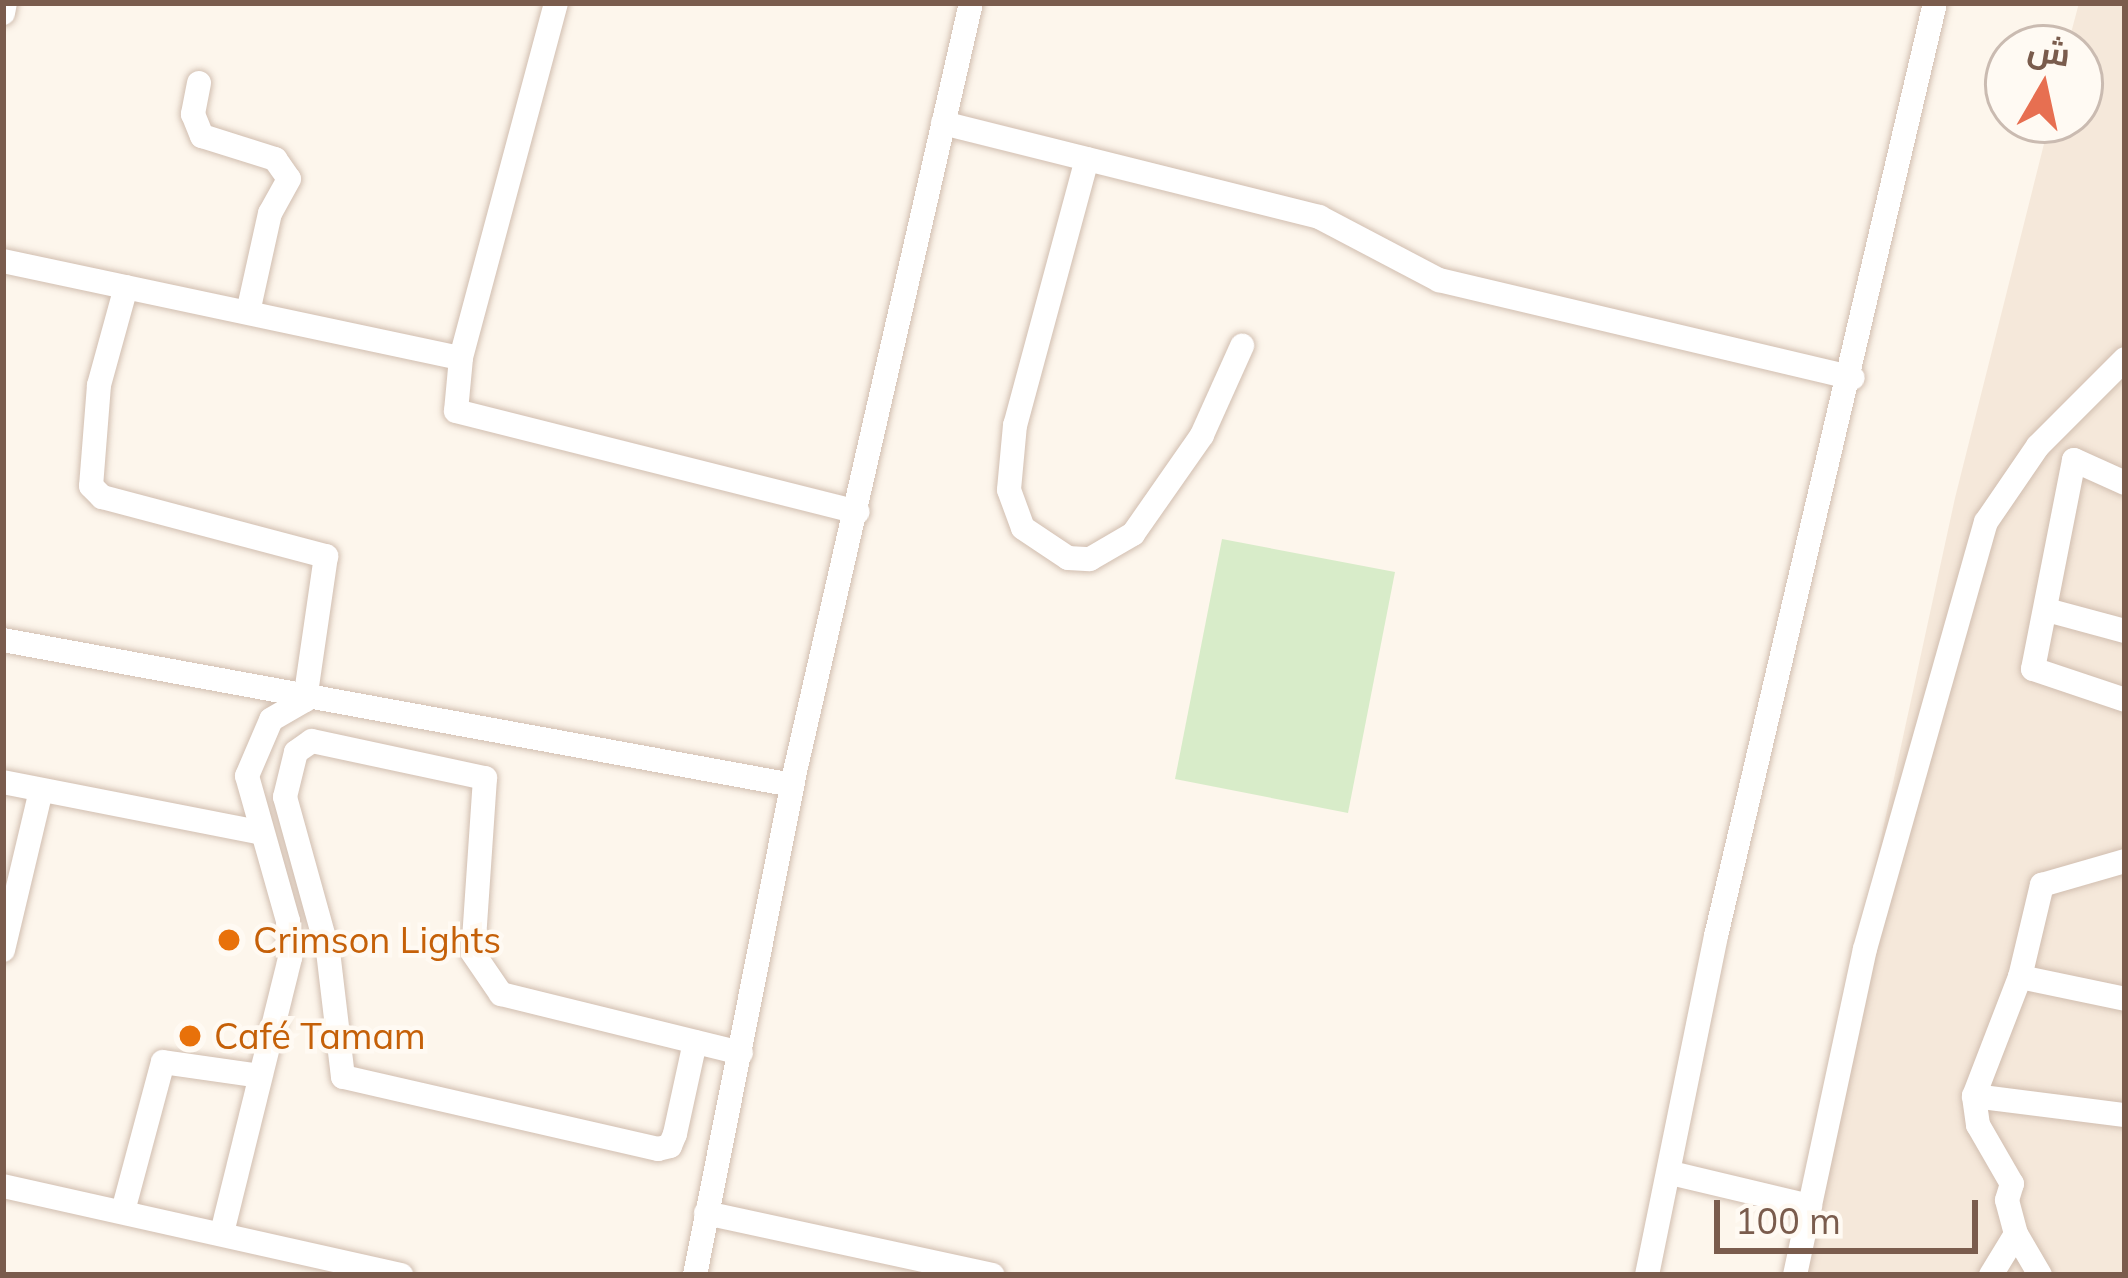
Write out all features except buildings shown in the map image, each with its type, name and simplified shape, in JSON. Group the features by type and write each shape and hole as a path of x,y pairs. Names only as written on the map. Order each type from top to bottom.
{"street":[{"path":"3,13 5,3"},
{"path":"556,3 461,358 453,404 463,417 857,512"},
{"path":"695,1275 793,785 971,3"},
{"path":"1646,1275 1671,1173 1716,936 1853,378 1935,3"},
{"path":"199,83 193,115 202,136 275,159 289,179 270,213 248,313"},
{"path":"944,123 1318,217 1438,280 1853,378"},
{"path":"1087,159 1016,425 1009,490 1023,528 1068,558 1090,559 1133,534 1202,435 1242,346"},
{"path":"3,261 461,358"},
{"path":"126,286 99,386 91,486 101,497 326,556 305,700"},
{"path":"1795,1275 1865,949 1986,522 2038,446 2125,359"},
{"path":"2125,483 2074,460 2032,669 2125,700"},
{"path":"2047,610 2125,631"},
{"path":"3,640 305,700 793,785"},
{"path":"222,1232 290,958 288,921 258,832 247,776 271,720 305,700"},
{"path":"433,768 439,724"},
{"path":"695,1042 675,1134 670,1146 658,1149 343,1077 328,952 285,796 286,773 296,752 312,741 473,773 490,785 473,953 487,983 576,1016 695,1042 740,1053"},
{"path":"3,782 258,832"},
{"path":"3,950 41,791"},
{"path":"2041,1275 2016,1234 2007,1199 2012,1184 1978,1125 1974,1096 2020,977 2042,885 2117,861 2125,838"},
{"path":"2020,977 2125,999"},
{"path":"123,1211 163,1062 260,1076"},
{"path":"1974,1096 2125,1114"},
{"path":"1671,1173 1810,1206"},
{"path":"3,1186 401,1275"},
{"path":"706,1213 992,1275"},
{"path":"1991,1275 2016,1234"}],"shaded area":[{"path":"2079,3 2125,3 2125,1275 1786,1275 1955,498 2044,144 2104,144 2104,24 2073,24"}],"green space":[{"path":"1222,539 1395,572 1348,813 1175,779"}],"place":[{"name":"Crimson Lights","path":"229,940"},
{"name":"Café Tamam","path":"190,1036"}]}
